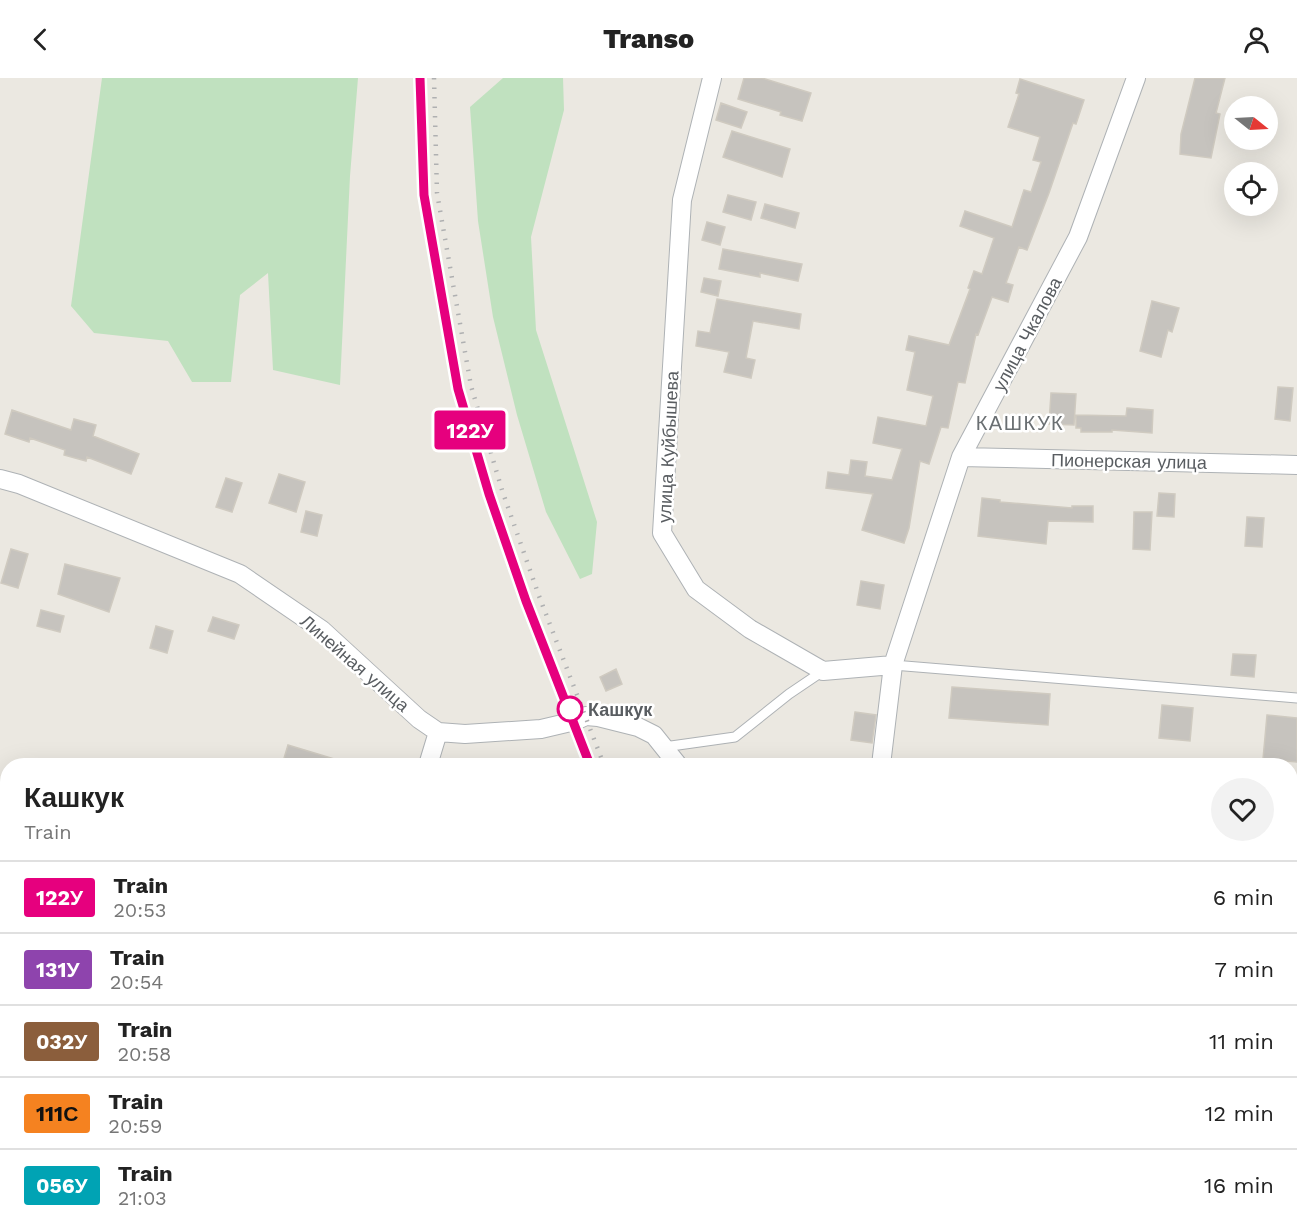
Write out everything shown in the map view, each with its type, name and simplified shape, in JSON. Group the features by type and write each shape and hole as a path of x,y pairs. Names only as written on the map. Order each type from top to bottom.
{"street":[{"name":"улица Куйбышева","path":"712,78 682,200 663,533 696,589 750,629 823,671"},
{"name":"улица Чкалова","path":"879,758 893,665 961,457 1078,237 1136,78"},
{"name":"Пионерская улица","path":"961,457 1297,465"},
{"name":"Линейная улица","path":"0,478 240,574 322,630 419,719 438,732"},
{"path":"823,671 893,665"},
{"path":"430,758 438,732 465,734 541,729 586,716 638,727 654,735 673,758"}],"lane":[{"path":"893,665 1297,698"},
{"path":"664,747 735,737 789,694 823,671"}],"green space":[{"path":"102,78 358,78 350,176 340,385 273,370 268,273 240,295 231,382 192,382 168,341 94,333 71,306"},
{"path":"503,78 563,78 564,110 531,237 536,330 597,522 592,574 580,579 546,512 517,415 493,317 478,221 470,107"}],"building":[{"path":"744,78 762,78 811,93 802,121 738,99"},
{"path":"1195,78 1225,78 1216,113 1220,114 1211,158 1180,154 1181,134"},
{"path":"1020,79 1084,100 1076,124 1073,123 1027,250 1019,247 1006,283 1013,285 1008,302 992,297 978,335 976,334 965,383 958,382 948,428 941,427 929,464 920,461 909,528 904,543 862,530 873,494 826,488 828,472 849,475 851,460 867,462 865,476 892,480 902,449 873,443 878,417 926,426 933,396 907,390 915,352 906,350 909,336 949,345 970,289 968,288 974,271 982,274 994,238 960,226 965,211 1012,227 1024,190 1031,192 1041,162 1033,160 1040,137 1008,127 1019,94 1016,93"},
{"path":"721,103 747,112 741,128 716,120"},
{"path":"732,131 790,149 782,177 723,157"},
{"path":"728,195 756,202 751,220 723,212"},
{"path":"765,204 799,213 795,228 761,218"},
{"path":"707,222 725,227 720,245 702,240"},
{"path":"723,249 802,264 798,281 760,273 760,277 719,269"},
{"path":"704,278 721,281 718,296 701,292"},
{"path":"717,299 801,314 799,329 753,321 746,358 755,360 751,378 724,372 729,352 696,346 698,331 710,333"},
{"path":"1152,301 1179,308 1172,332 1168,330 1161,357 1140,351"},
{"path":"1278,387 1293,388 1290,421 1275,419"},
{"path":"1051,393 1076,394 1074,425 1049,424"},
{"path":"1127,408 1153,410 1152,433 1112,430 1112,432 1081,432 1081,428 1076,428 1076,415 1126,416"},
{"path":"12,410 71,430 74,419 96,425 93,436 139,454 131,474 87,457 86,461 64,455 65,450 30,438 29,442 5,434"},
{"path":"279,474 305,482 296,512 269,503"},
{"path":"226,478 242,483 232,512 216,507"},
{"path":"1159,493 1175,494 1174,517 1157,516"},
{"path":"982,498 1000,500 1000,502 1072,508 1072,506 1093,506 1093,522 1048,521 1046,544 978,536"},
{"path":"306,511 322,515 317,536 301,532"},
{"path":"1134,512 1152,512 1150,550 1133,549"},
{"path":"1247,517 1264,518 1262,547 1245,546"},
{"path":"11,549 28,554 18,588 1,583"},
{"path":"65,564 120,578 109,612 58,594"},
{"path":"861,581 884,585 880,609 857,605"},
{"path":"41,610 64,616 60,632 37,626"},
{"path":"213,617 239,625 234,639 208,631"},
{"path":"156,626 173,631 167,653 150,648"},
{"path":"1233,654 1256,655 1254,677 1231,675"},
{"path":"616,669 622,684 606,691 600,677"},
{"path":"952,687 1050,694 1048,725 949,718"},
{"path":"1162,705 1193,708 1190,741 1159,738"},
{"path":"855,712 876,715 872,743 851,740"},
{"path":"1267,715 1297,718 1297,758 1263,758"},
{"path":"288,745 331,758 284,758"}],"railway":[{"path":"420,78 424,195 458,389 489,494 527,601 588,758"},
{"path":"434,78 437,193 471,386 502,490 539,596 601,758"}],"train":[{"name":"122У","path":"420,78 424,195 458,389 489,494 526,601 588,758"}],"place":[{"name":"Кашкук","path":"570,709"}],"district":[{"name":"КАШКУК","path":"1020,423"}]}
